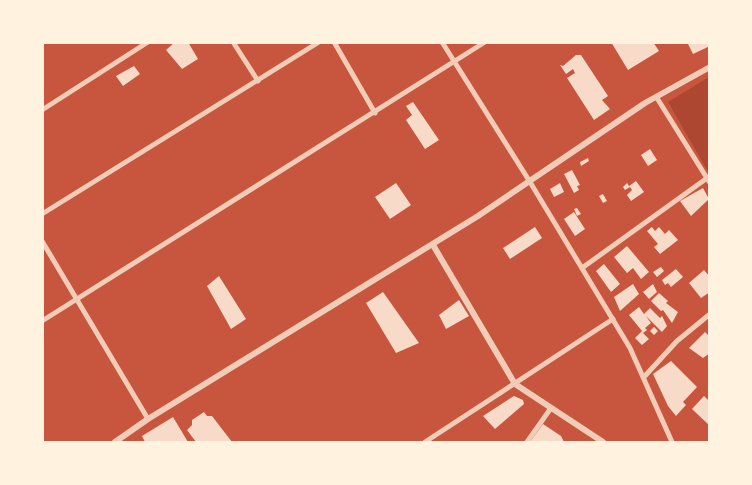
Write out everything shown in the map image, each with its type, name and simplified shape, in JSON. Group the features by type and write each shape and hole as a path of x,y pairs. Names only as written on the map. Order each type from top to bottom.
{"street":[{"path":"42,110 148,42"},
{"path":"233,42 258,81"},
{"path":"42,214 319,42"},
{"path":"334,42 375,113"},
{"path":"442,42 530,182 612,319 644,377 672,442"},
{"path":"42,320 375,113 484,42"},
{"path":"115,442 433,245 530,182 645,103 710,67"},
{"path":"582,268 708,179 657,98"},
{"path":"42,241 148,420"},
{"path":"433,245 516,384 603,442"},
{"path":"644,377 677,341 710,314"},
{"path":"425,442 516,384 612,319"},
{"path":"526,442 551,408"}],"shaded area":[{"path":"709,77 710,169 707,170 668,102"}],"building":[{"path":"175,42 188,42 198,59 182,69 166,50"},
{"path":"611,42 653,42 659,51 628,70"},
{"path":"687,42 710,42 710,46 693,54"},
{"path":"576,55 581,55 608,96 602,100 610,109 594,120 567,78 575,73 573,69 566,74 560,65 563,66"},
{"path":"134,66 140,74 123,86 116,76"},
{"path":"413,102 439,140 425,149 406,120 412,115 406,106"},
{"path":"650,149 657,160 648,166 641,155"},
{"path":"588,158 589,161 581,166 580,162"},
{"path":"572,170 580,185 577,186 579,190 574,193 564,174"},
{"path":"636,181 644,192 631,201 627,195 632,190 630,187 625,190 623,187 627,183 629,186"},
{"path":"396,183 411,205 390,219 375,197"},
{"path":"560,183 564,192 554,197 550,189"},
{"path":"703,188 709,199 691,216 680,201"},
{"path":"603,194 607,201 603,203 599,196"},
{"path":"577,208 581,214 577,216 574,209"},
{"path":"574,212 585,229 575,236 564,219"},
{"path":"535,227 542,238 510,259 503,248"},
{"path":"652,227 655,231 659,227 665,234 669,230 678,240 660,254 654,247 658,244 647,231"},
{"path":"627,246 649,272 641,279 633,268 627,273 614,257"},
{"path":"604,264 620,284 611,292 596,271"},
{"path":"661,267 664,271 657,277 653,272"},
{"path":"676,269 683,277 671,287 668,283 665,285 662,280"},
{"path":"704,270 710,277 710,292 701,298 689,283"},
{"path":"219,276 246,319 231,329 207,286"},
{"path":"633,284 639,294 620,311 614,297"},
{"path":"653,284 657,292 649,299 643,292"},
{"path":"383,292 419,343 396,353 366,303"},
{"path":"659,293 668,301 666,303 678,312 672,323 663,310 661,311 651,301"},
{"path":"459,300 469,316 446,329 439,315"},
{"path":"639,307 644,314 650,308 660,318 662,316 667,326 662,332 646,316 651,323 645,328 647,330 643,333 649,339 642,345 635,338 642,331 629,315"},
{"path":"654,327 658,331 654,335 650,331"},
{"path":"705,332 710,337 710,353 703,358 689,348"},
{"path":"671,361 697,387 683,402 686,405 676,416 668,406 653,374"},
{"path":"514,396 523,400 524,404 495,429 483,416"},
{"path":"704,396 710,402 710,426 692,409"},
{"path":"204,412 207,416 212,416 232,442 196,442 187,430 192,425 192,420"},
{"path":"173,417 188,442 145,442 142,436"},
{"path":"543,424 561,436 564,442 530,442"}]}
